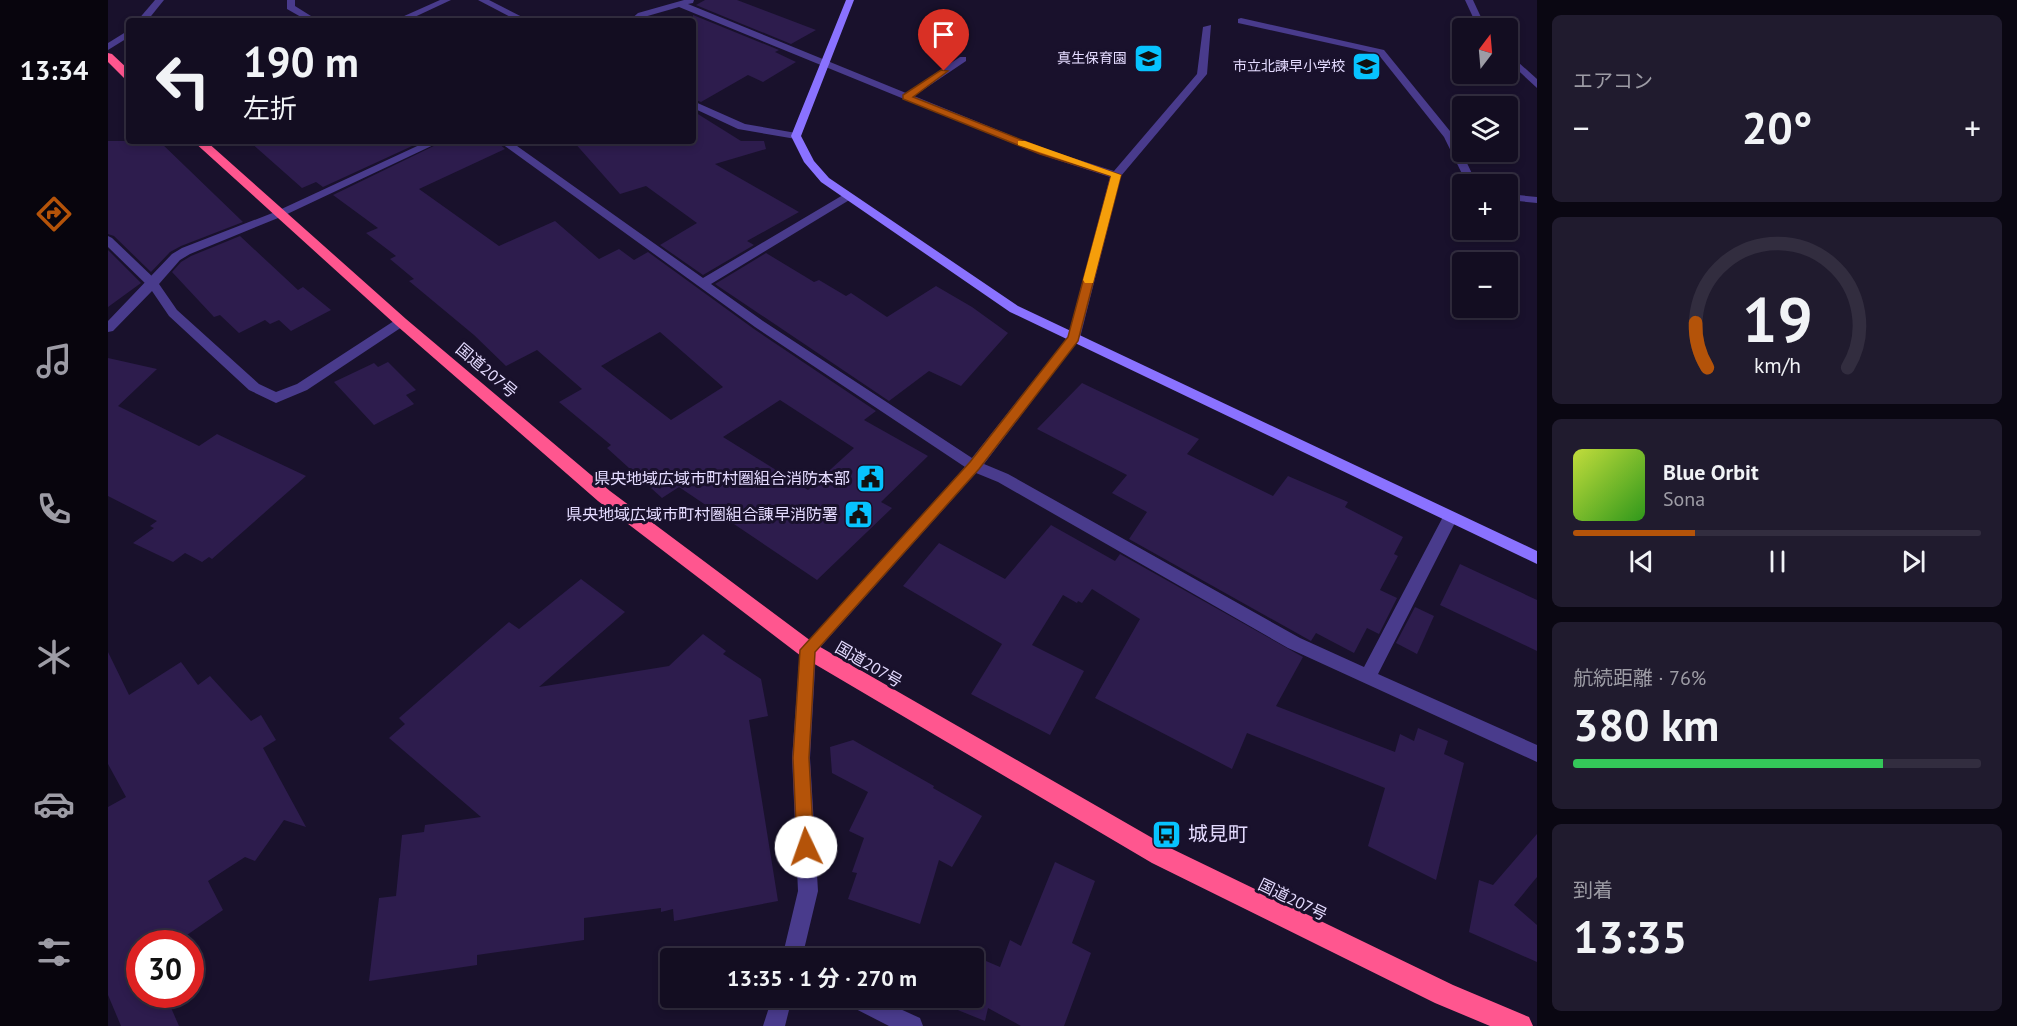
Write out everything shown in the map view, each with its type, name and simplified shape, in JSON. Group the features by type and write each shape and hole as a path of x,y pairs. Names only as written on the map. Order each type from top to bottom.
{"highway":[{"path":"109,60 126,74"},
{"name":"国道207号","path":"202,144 401,322 604,496 808,650 1160,855 1500,1022 1520,1026"}],"street":[{"path":"144,18 159,0"},
{"path":"291,0 290,7 309,18"},
{"path":"405,18 447,0"},
{"path":"482,0 519,18"},
{"path":"638,18 693,0"},
{"path":"850,0 796,136 809,162 825,180 1014,309 1537,558"},
{"path":"1469,0 1477,18"},
{"path":"680,4 1043,152 1116,175"},
{"path":"1241,21 1381,52 1449,136 1467,174"},
{"path":"794,948 808,891 801,758 808,650 974,466 1074,338 1116,175 1202,74 1208,27"},
{"path":"108,47 126,35"},
{"path":"906,97 963,59"},
{"path":"1518,65 1536,82"},
{"path":"696,105 742,128 796,136"},
{"path":"108,328 153,284 176,257 186,251 279,214 431,144"},
{"path":"507,144 759,324 974,466 1003,478 1294,643 1537,754"},
{"path":"702,284 847,197"},
{"path":"1518,198 1537,200"},
{"path":"108,240 153,284 181,321 254,387 276,398 302,387 401,322"},
{"path":"1368,677 1450,517"},
{"path":"774,1026 779,1008"},
{"path":"875,1008 912,1026"}],"building":[{"path":"705,0 737,0 816,30 791,44 696,5"},
{"path":"693,15 779,50 775,52 796,62 763,82 748,75 701,102 696,100 696,18 693,18"},
{"path":"696,113 741,141 764,141 766,149 715,164 799,212 747,241 754,245 703,275 660,245 697,223 646,186 620,194 576,144 696,144"},
{"path":"108,141 126,141 126,144 162,144 243,222 181,246 170,252 151,272 114,236 108,234"},
{"path":"252,144 416,144 323,187 316,182 302,188"},
{"path":"438,144 499,144 505,149 419,189 499,246 555,221 599,259 619,249 634,260 648,252 754,329 876,411 864,420 928,456 881,502 892,508 817,580 679,487 662,498 607,448 611,445 559,402 582,389 537,350 506,366 474,335 409,281 414,279 390,259 396,256 366,233 378,228 333,195","holes":["660,332 723,387 671,420 601,366","780,400 854,448 808,490 723,437"]},
{"path":"240,236 298,290 303,287 331,310 291,331 279,320 270,324 265,320 239,333 220,315 214,317 172,272 181,262 191,256"},
{"path":"108,250 141,283 108,307"},
{"path":"766,253 814,282 819,280 846,296 851,293 887,317 936,286 972,307 1008,333 961,386 929,371 889,401 715,284"},
{"path":"108,358 157,369 118,406 199,446 217,434 306,476 212,559 209,557 202,562 185,553 173,562 133,543 154,528 150,526 157,521 108,496"},
{"path":"388,362 416,390 406,395 414,404 374,425 334,382 374,363 378,367"},
{"path":"1082,383 1199,439 1187,454 1273,496 1288,476 1348,502 1345,507 1403,537 1394,554 1398,556 1380,590 1397,598 1379,634 1367,628 1354,653 1316,633 1311,641 1129,539 1147,512 1112,493 1127,475 1037,429"},
{"path":"1051,525 1115,561 1120,554 1303,657 1276,706 1395,752 1400,734 1414,741 1418,728 1448,741 1444,754 1464,763 1436,880 1368,846 1385,788 1247,733 1232,769 1095,698 1140,619 1092,589 1082,603 1078,601 1077,603 1063,595 1032,645 1084,671 1050,735 971,694 1002,644 903,586 939,543 1005,579"},
{"path":"1460,564 1537,600 1537,651 1440,605"},
{"path":"581,579 625,612 539,687 669,666 703,634 726,651 723,654 761,679 768,716 749,720 778,901 674,921 673,909 661,912 661,908 584,918 584,940 477,955 477,965 369,981 379,898 396,896 402,835 424,832 425,825 481,817 389,738 405,724 399,718 509,622 519,629"},
{"path":"1415,607 1434,616 1417,654 1396,643"},
{"path":"108,652 129,695 181,662 198,685 210,676 251,721 261,715 276,740 263,748 306,827 284,820 255,861 245,857 208,881 223,910 194,930 126,930 126,1008 171,1008 179,1026 121,1026 108,995 108,807 126,797 108,764"},
{"path":"853,740 982,816 952,867 939,860 920,924 848,899 857,873 852,872 864,838 849,831 868,792 832,773 830,747"},
{"path":"1537,834 1537,877 1514,905 1537,925 1537,962 1469,932 1479,880 1493,885"},
{"path":"1055,862 1095,881 1072,943 1091,953 1064,1026 1021,1026 988,1008 985,1021 953,1008 984,1008 984,960 1000,967 1010,940 1021,946"}],"slow traffic":[{"path":"1021,143 1116,175 1089,280"}],"place":[{"name":"真生保育園","path":"1148,58"},
{"name":"市立北諫早小学校","path":"1366,66"},
{"name":"県央地域広域市町村圏組合消防本部","path":"871,478"},
{"name":"県央地域広域市町村圏組合諌早消防署","path":"859,514"},
{"name":"城見町","path":"1167,834"}],"route":[{"path":"806,847 801,758 808,650 974,466 1074,338 1116,175 1043,152 906,97 944,71"}]}
